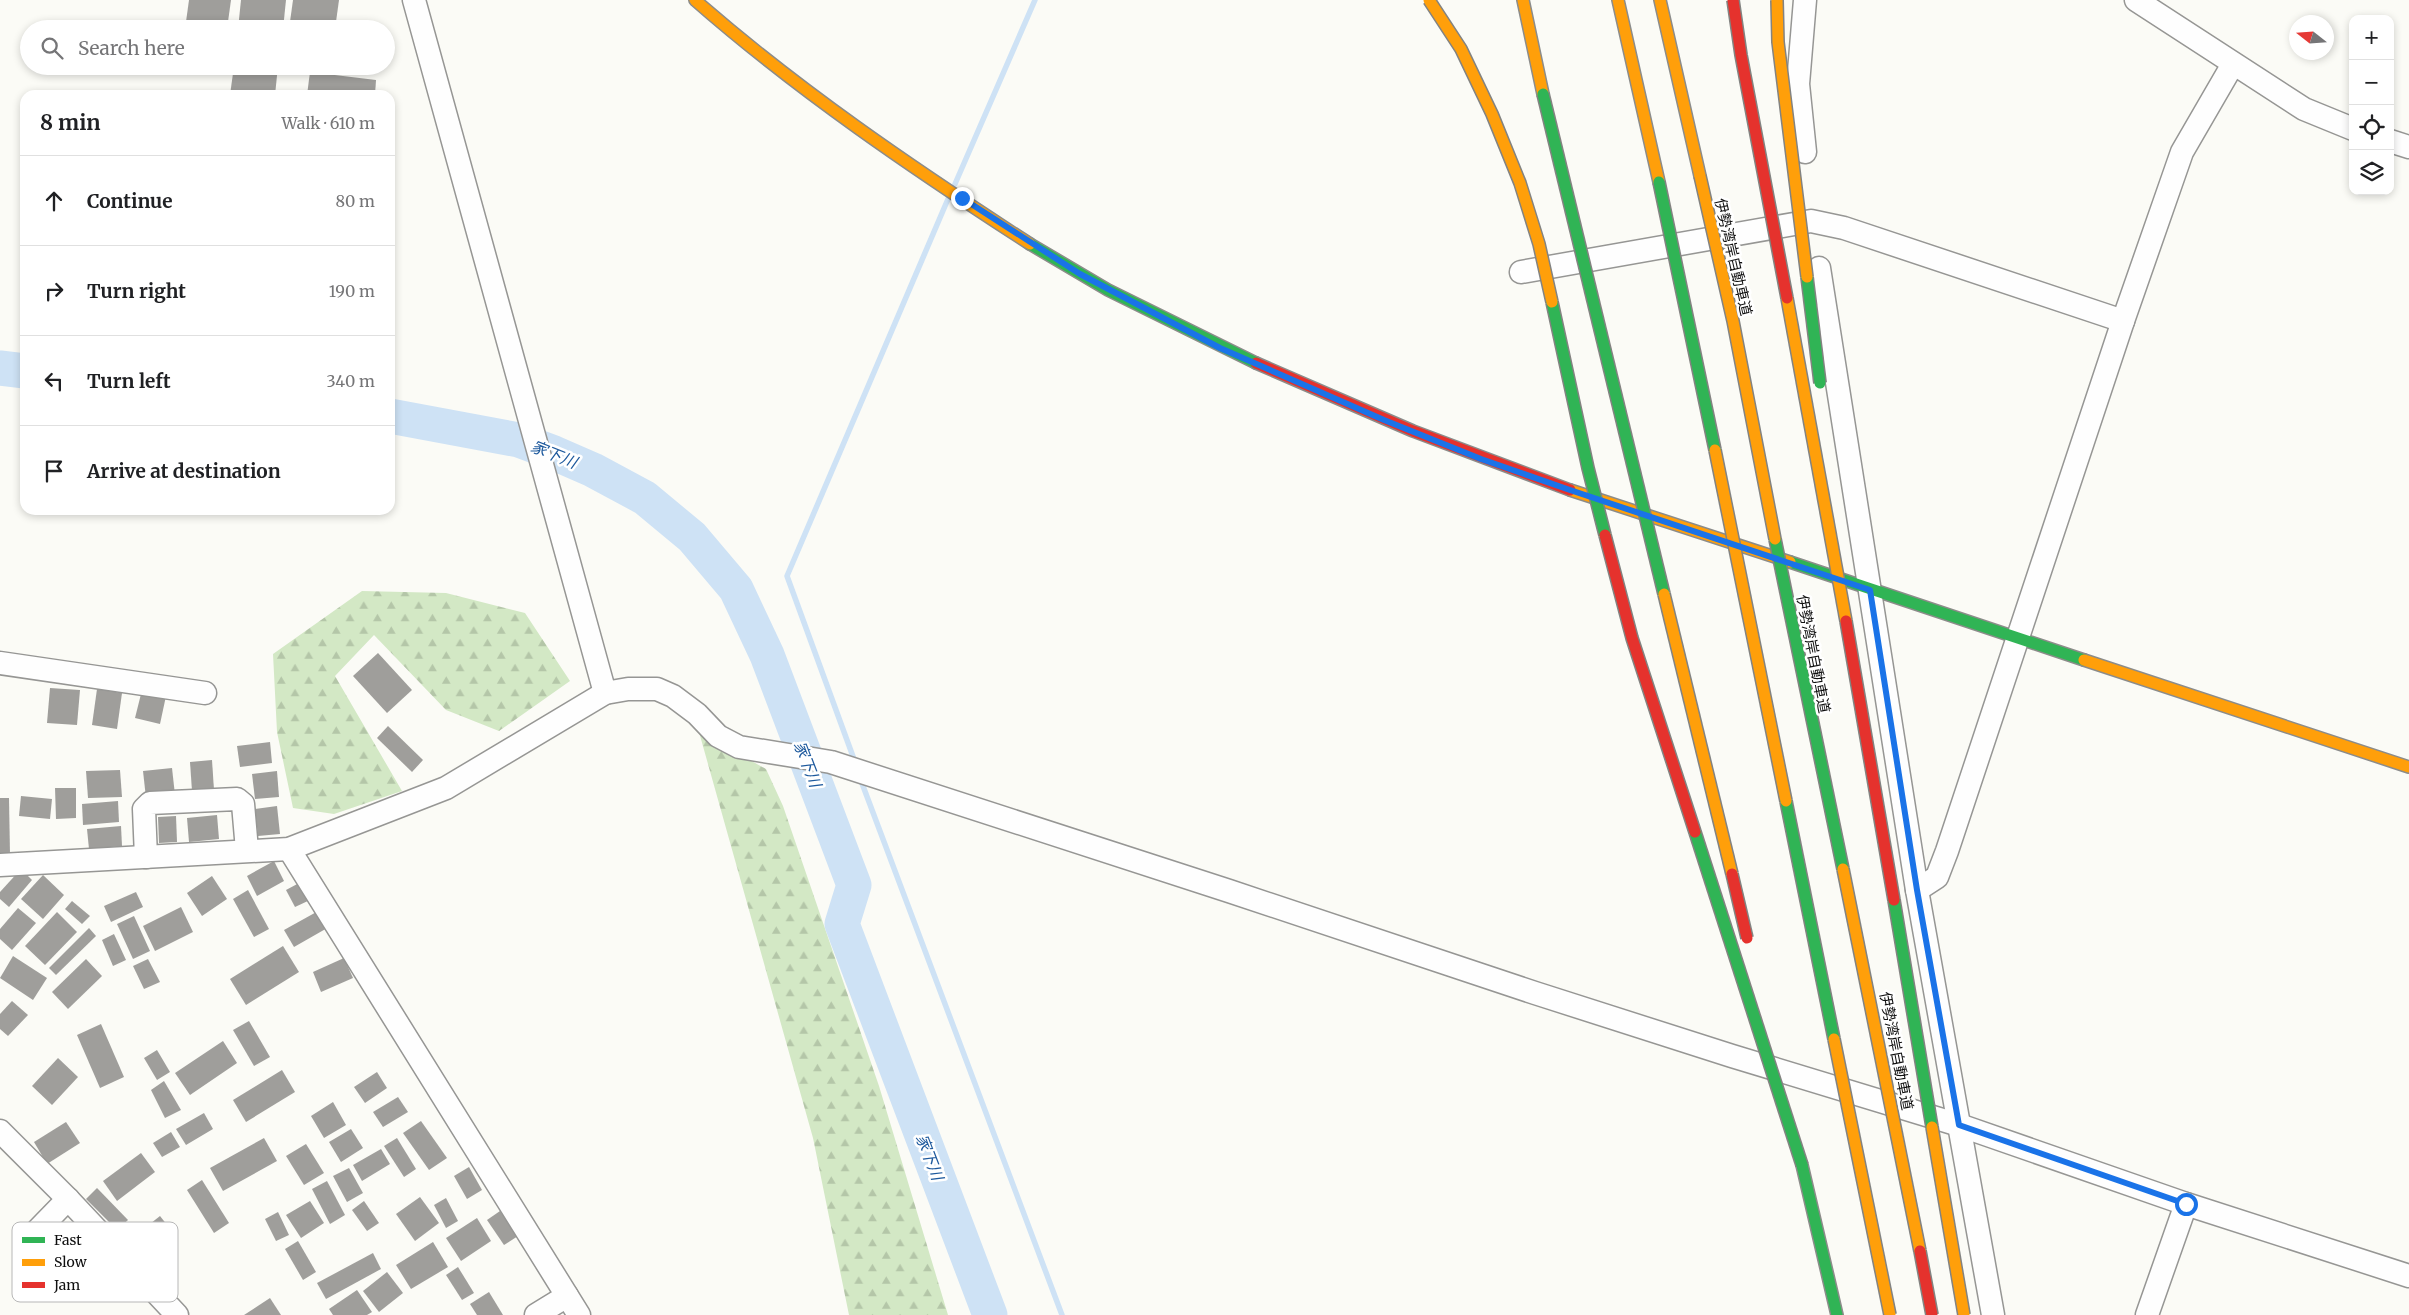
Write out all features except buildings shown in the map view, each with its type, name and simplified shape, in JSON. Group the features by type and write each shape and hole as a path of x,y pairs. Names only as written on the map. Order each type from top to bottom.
{"main road":[{"path":"695,0 721,24 849,122 962,198 1080,274 1220,348 1384,420 1481,459 1870,590 2409,766"},
{"path":"1429,0 1461,49 1492,114 1520,184 1536,235 1588,468 1632,638 1802,1165"},
{"path":"1523,0 1542,94 1751,953"},
{"path":"1618,0 1692,336 1890,1315"},
{"name":"伊勢湾岸自動車道","path":"1660,0 1732,322 1793,632 1867,980 1932,1315"},
{"path":"1733,0 1741,55 1831,530 1964,1315"},
{"path":"1777,0 1778,42 1787,122 1822,398"},
{"path":"1826,446 1831,530"},
{"path":"1765,1011 1837,1315"}],"street":[{"path":"414,0 605,693"},
{"path":"1805,0 1798,84 1811,220 1917,890 1993,1315"},
{"path":"2136,0 2304,109 2349,126"},
{"path":"1917,890 1937,877 1947,851 2123,321 2182,152 2233,64"},
{"path":"2394,142 2409,147"},
{"path":"1521,272 1811,220 1844,228 2123,321"},
{"path":"0,663 205,693"},
{"path":"0,866 289,849 446,788 605,693 628,689 657,689 673,696 697,714 718,736 738,747 831,762 1210,884 1536,994 1959,1125 2186,1204 2409,1276"},
{"path":"146,857 144,810 150,803 237,799 243,804 247,850"},
{"path":"289,849 579,1315"},
{"path":"0,1131 89,1222"},
{"path":"46,1222 68,1199"},
{"path":"2147,1315 2186,1204"},
{"path":"536,1315 567,1296"},
{"path":"164,1302 176,1315"}],"green space":[{"path":"362,591 446,593 525,613 570,681 499,731 446,710 374,635 335,676 402,791 334,814 293,808 277,732 273,654"},
{"path":"699,732 766,769 783,806 879,1086 948,1315 849,1315 813,1138"}],"waterway":[{"path":"955,184 1035,0"},
{"path":"855,762 787,576 948,199"},
{"name":"家下川","path":"0,368 20,370"},
{"name":"家下川","path":"395,417 519,440 593,470 645,498 692,537 736,589 767,655 854,885 842,924 990,1315"},
{"path":"860,778 1062,1315"}],"traffic: fast":[{"path":"1543,94 1664,594"},
{"path":"1659,182 1715,450"},
{"path":"1030,244 1108,290 1256,363"},
{"path":"1807,277 1820,383"},
{"path":"1552,302 1588,468 1605,535"},
{"path":"1775,539 1843,869"},
{"path":"1790,562 2084,660"},
{"path":"1786,801 1834,1039"},
{"path":"1695,832 1802,1165"},
{"path":"1894,900 1932,1127"},
{"path":"1802,1165 1837,1315"}],"traffic: slow":[{"path":"695,0 734,34 858,128 1030,244"},
{"path":"1429,0 1461,49 1492,114 1520,183 1539,244 1552,302"},
{"path":"1523,0 1543,94"},
{"path":"1618,0 1659,182"},
{"path":"1660,0 1700,176"},
{"path":"1777,0 1778,42 1807,277"},
{"path":"1700,176 1733,321 1775,539"},
{"path":"1787,298 1846,621"},
{"path":"1715,450 1786,801"},
{"path":"1570,490 1790,562"},
{"path":"1664,594 1732,874"},
{"path":"2084,660 2409,767"},
{"path":"1843,869 1920,1251"},
{"path":"1834,1039 1890,1315"},
{"path":"1932,1127 1964,1315"}],"traffic: jam":[{"path":"1733,0 1741,55 1787,298"},
{"path":"1256,363 1413,431 1570,490"},
{"path":"1605,535 1632,638 1695,832"},
{"path":"1846,621 1894,900"},
{"path":"1732,874 1747,938"},
{"path":"1920,1251 1932,1315"}],"route":[{"path":"962,198 1080,274 1220,348 1384,420 1481,459 1870,590 1917,890 1959,1125 2186,1204"}]}
